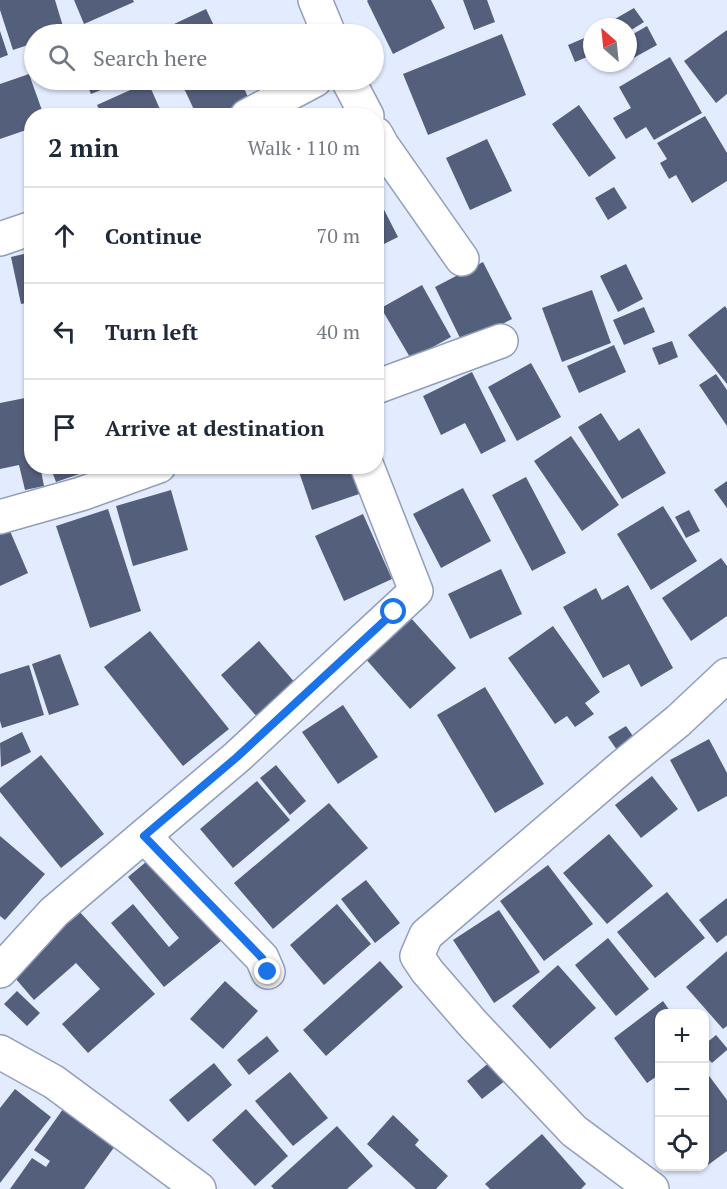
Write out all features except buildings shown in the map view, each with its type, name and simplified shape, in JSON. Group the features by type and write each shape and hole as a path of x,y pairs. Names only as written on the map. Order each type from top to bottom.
{"street":[{"path":"315,0 324,24"},
{"path":"262,108 296,90"},
{"path":"353,90 363,108"},
{"path":"384,148 462,259"},
{"path":"0,239 24,231"},
{"path":"384,384 501,341"},
{"path":"0,517 81,494 137,474"},
{"path":"0,971 54,912 237,757 416,591 370,474"},
{"path":"652,1189 574,1131 473,1024 427,971 417,956 426,935 623,766 678,721 723,690"},
{"path":"144,836 262,958 268,972"},
{"path":"0,1052 54,1082 199,1189"}],"route":[{"path":"268,972 262,958 144,836 237,757 394,612"}]}
